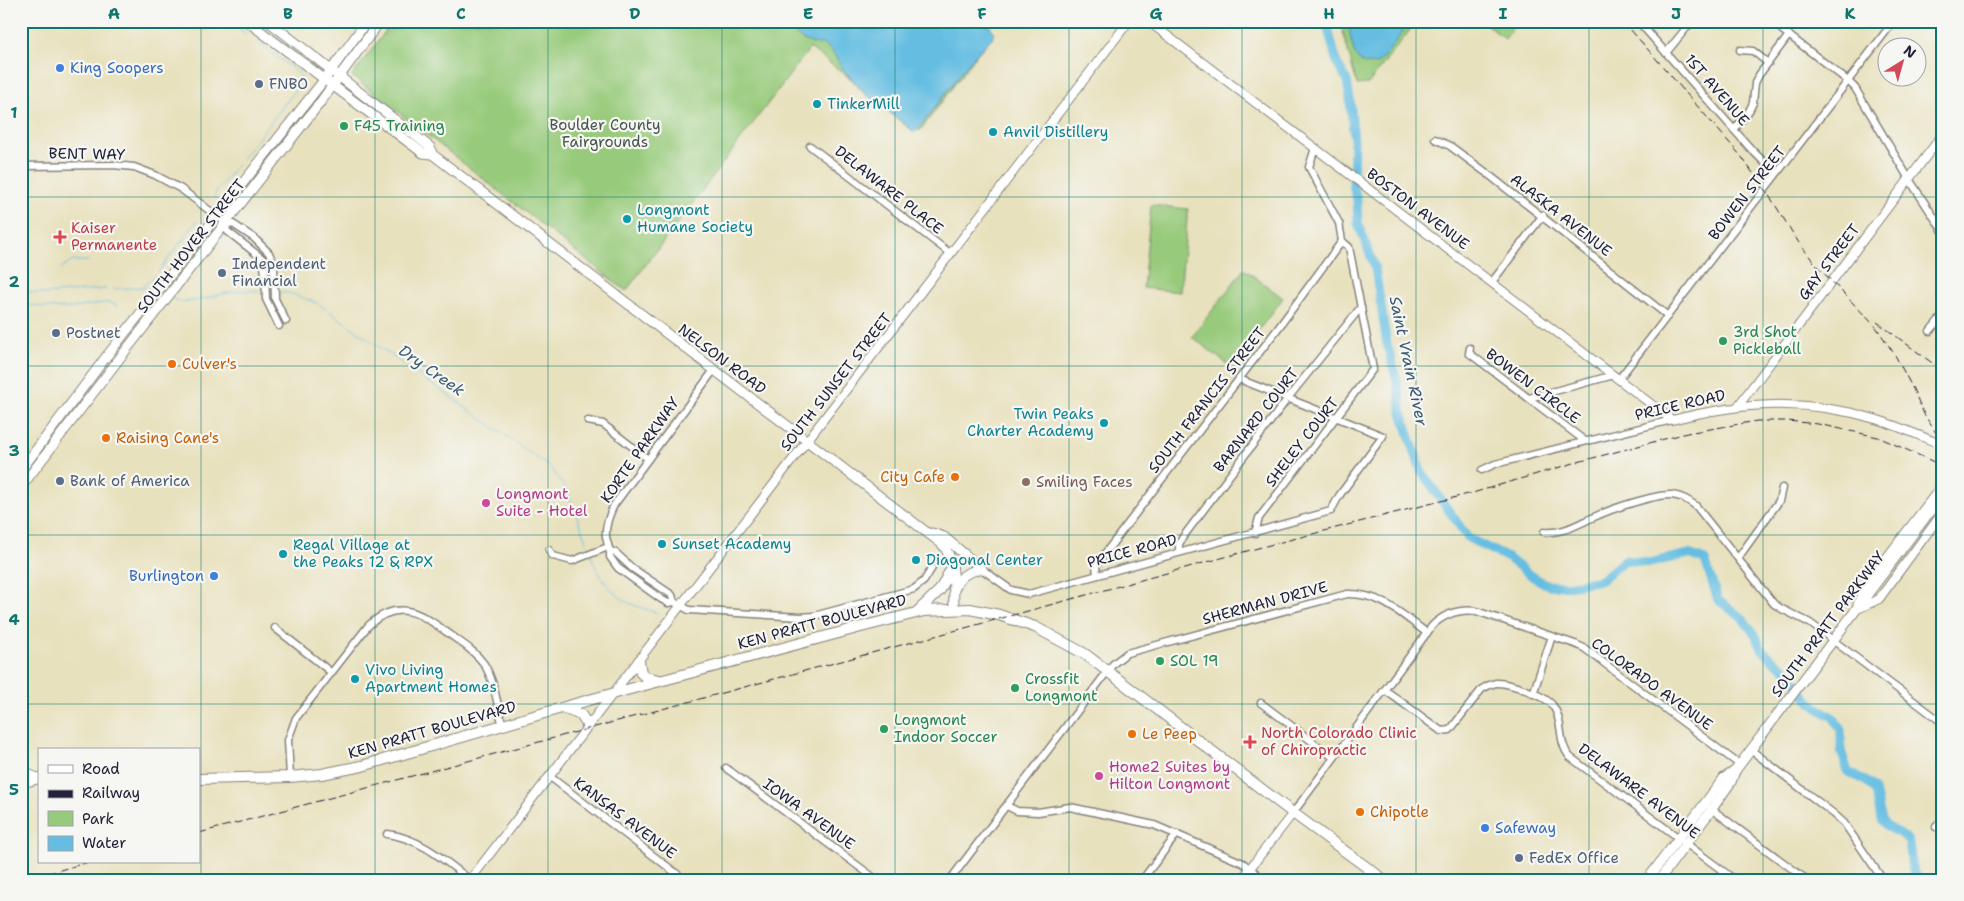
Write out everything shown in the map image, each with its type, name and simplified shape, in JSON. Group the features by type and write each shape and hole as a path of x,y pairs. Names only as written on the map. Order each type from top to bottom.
{"highway":[{"path":"916,613 940,590 952,567"},
{"name":"KEN PRATT BOULEVARD","path":"200,779 290,777 322,774 362,766 614,693 916,613 954,609 984,611 1035,628 1067,644 1108,670 1293,813 1384,880"},
{"path":"639,661 639,668 646,677 662,680"},
{"path":"562,708 581,714 588,726"},
{"path":"21,772 37,778"},
{"path":"21,783 37,778"}],"main road":[{"name":"NELSON ROAD","path":"247,21 423,153 432,154 924,530 942,544 949,554"},
{"name":"NELSON ROAD","path":"268,21 430,147 432,154"},
{"name":"SOUTH HOVER STREET","path":"21,470 151,299 324,80 367,21"},
{"name":"SOUTH HOVER STREET","path":"21,487 340,76 380,21"},
{"name":"SOUTH PRATT PARKWAY","path":"1647,880 1712,809 1751,750 1943,494"},
{"path":"924,530 944,537 982,569"},
{"path":"949,554 952,567 954,609"},
{"path":"954,590 964,574 982,569"},
{"name":"SOUTH PRATT PARKWAY","path":"1659,880 1705,803 1724,778 1738,768"}],"street":[{"name":"SOUTH SUNSET STREET","path":"470,880 639,661 677,605 808,441 1129,21"},
{"name":"BOSTON AVENUE","path":"1148,21 1672,420"},
{"name":"1ST AVENUE","path":"1638,21 1734,130 1776,174"},
{"path":"1666,53 1692,21"},
{"path":"1783,21 1782,30 1855,88 1909,180 1943,231"},
{"name":"BOWEN STREET","path":"1616,377 1668,316 1894,21"},
{"path":"1734,130 1753,104 1755,83 1789,35"},
{"path":"1740,50 1753,51 1768,63"},
{"name":"GAY STREET","path":"1738,406 1943,134"},
{"name":"ALASKA AVENUE","path":"1435,139 1450,146 1543,216 1668,316"},
{"name":"DELAWARE PLACE","path":"810,146 951,254"},
{"path":"1314,148 1309,167 1339,223 1342,241 1349,247 1361,306"},
{"name":"BENT WAY","path":"21,166 113,165 134,167 174,185 226,223 233,224 247,233 269,253 274,265 275,299 286,321"},
{"path":"1492,282 1543,216"},
{"name":"BENT WAY","path":"226,223 227,230 263,259 266,299 279,326"},
{"name":"SOUTH FRANCIS STREET","path":"1097,575 1096,565 1342,241"},
{"name":"SHELEY COURT","path":"1255,533 1259,518 1374,369 1361,306"},
{"name":"BARNARD COURT","path":"1179,552 1179,544 1183,537 1288,398 1361,306"},
{"path":"1930,331 1943,314"},
{"name":"BOWEN CIRCLE","path":"1470,348 1469,353 1585,441"},
{"name":"KORTE PARKWAY","path":"714,370 614,505 609,515 606,526 610,557 618,568 668,603 704,612 800,617 814,616 914,589 924,581 932,568"},
{"path":"1529,398 1616,377"},
{"path":"1239,379 1336,418"},
{"name":"PRICE ROAD","path":"1482,470 1495,464 1713,409 1738,406 1799,405 1845,412 1900,427 1943,446"},
{"name":"PRICE ROAD","path":"949,554 963,557 1010,590 1025,594 1331,511 1339,496 1383,436 1336,418"},
{"path":"588,421 603,424 648,459"},
{"path":"1855,610 1864,587 1943,484"},
{"path":"1738,558 1779,501 1782,488"},
{"path":"1544,532 1561,532 1610,510 1663,496 1673,495 1683,498 1696,506 1774,604 1810,623 1943,723"},
{"path":"1855,610 1879,599 1943,512"},
{"path":"549,550 553,556 562,560 572,561 610,549 616,552 632,568 672,595 677,605"},
{"name":"SHERMAN DRIVE","path":"950,880 1108,670 1116,660 1127,652 1346,594 1358,594 1381,600 1427,634"},
{"path":"290,777 288,740 296,718 368,626 376,619 396,610 415,612 425,616 479,657 488,673 503,726"},
{"name":"COLORADO AVENUE","path":"1427,634 1443,617 1457,611 1476,611 1584,648 1738,768"},
{"path":"276,628 332,672"},
{"path":"1241,880 1427,634"},
{"path":"1533,694 1552,636"},
{"name":"DELAWARE AVENUE","path":"1385,690 1445,732 1450,730 1476,695 1490,685 1504,683 1548,700 1554,706 1557,713 1562,744 1570,757 1735,880"},
{"path":"1261,702 1333,757"},
{"name":"SOUTH SUNSET STREET","path":"563,758 580,736"},
{"path":"1751,750 1839,818 1881,877 1879,880"},
{"name":"IOWA AVENUE","path":"726,768 877,880"},
{"name":"KANSAS AVENUE","path":"549,776 682,879"},
{"path":"1705,803 1808,880"},
{"path":"1007,806 1017,811 1038,812 1070,807 1154,825 1243,863 1265,880"},
{"path":"1936,827 1943,819"},
{"path":"387,834 418,843 470,880"},
{"path":"1142,880 1177,834"}],"green space":[{"name":"Boulder County Fairgrounds","path":"393,21 975,21 992,34 920,131 810,48 626,291 352,76"},
{"path":"1340,21 1417,21 1368,84 1357,85"},
{"path":"1482,21 1518,21 1505,39"},
{"path":"1151,205 1188,209 1180,292 1143,288"},
{"path":"1244,269 1283,298 1231,367 1192,337"}],"water":[{"path":"779,21 978,21 990,26 994,33 992,38 969,62 918,130 913,131 863,92 843,69 832,51 824,44 815,44 803,40"},
{"path":"1348,21 1410,21 1379,62 1365,64 1358,59 1354,50"}],"waterway":[{"path":"230,21 247,35"},
{"name":"Saint Vrain River","path":"1326,21 1337,63 1347,81 1350,99 1354,140 1353,186 1357,199 1358,223 1375,268 1387,344 1397,381 1402,413 1421,471 1468,538 1508,558 1533,577 1548,585 1567,586 1601,580 1625,560 1649,563 1689,554 1705,560 1718,600 1742,618 1755,634 1760,647 1774,661 1788,671 1806,697 1816,707 1834,718 1841,730 1841,750 1848,772 1866,781 1874,790 1880,815 1889,828 1907,840 1912,868 1921,880"},
{"path":"242,159 301,83 302,79 299,74 257,41"},
{"path":"214,198 216,192 237,165"},
{"path":"158,272 197,221"},
{"path":"61,268 73,261 88,261"},
{"path":"142,287 156,275"},
{"name":"Dry Creek","path":"113,289 142,287 154,291"},
{"name":"Dry Creek","path":"21,291 45,294 106,289"},
{"name":"Dry Creek","path":"172,299 186,302 236,291 263,291"},
{"name":"Dry Creek","path":"277,292 289,293 317,303 550,467 568,492 590,552"},
{"path":"21,303 56,308 73,308 104,303 111,303 117,306"},
{"name":"Dry Creek","path":"591,555 600,575 618,596 636,606 657,613"}],"railway":[{"path":"1623,21 1741,156 1799,243 1817,266 1876,327 1895,355 1924,414 1943,444"},
{"path":"1877,322 1943,371"},
{"path":"200,833 1258,548 1476,492 1574,463 1687,433 1757,421 1818,424 1878,437 1943,466"},
{"path":"24,880 82,864"}],"place":[{"name":"King Soopers","path":"60,68"},
{"name":"FNBO","path":"259,84"},
{"name":"TinkerMill","path":"817,104"},
{"name":"F45 Training","path":"344,126"},
{"name":"Anvil Distillery","path":"993,132"},
{"name":"Longmont Humane Society","path":"627,219"},
{"name":"Kaiser Permanente","path":"60,237"},
{"name":"Independent Financial","path":"222,273"},
{"name":"Postnet","path":"56,333"},
{"name":"3rd Shot Pickleball","path":"1723,341"},
{"name":"Culver's","path":"172,364"},
{"name":"Twin Peaks Charter Academy","path":"1104,423"},
{"name":"Raising Cane's","path":"106,438"},
{"name":"City Cafe","path":"955,477"},
{"name":"Bank of America","path":"60,481"},
{"name":"Smiling Faces","path":"1026,482"},
{"name":"Longmont Suite - Hotel","path":"486,503"},
{"name":"Sunset Academy","path":"662,544"},
{"name":"Regal Village at the Peaks 12 & RPX","path":"283,554"},
{"name":"Diagonal Center","path":"916,560"},
{"name":"Burlington","path":"214,576"},
{"name":"SOL 19","path":"1160,661"},
{"name":"Vivo Living Apartment Homes","path":"355,679"},
{"name":"Crossfit Longmont","path":"1015,688"},
{"name":"Longmont Indoor Soccer","path":"884,729"},
{"name":"Le Peep","path":"1132,734"},
{"name":"North Colorado Clinic of Chiropractic","path":"1250,742"},
{"name":"Home2 Suites by Hilton Longmont","path":"1099,776"},
{"name":"Chipotle","path":"1360,812"},
{"name":"Safeway","path":"1485,828"},
{"name":"FedEx Office","path":"1519,858"}]}
